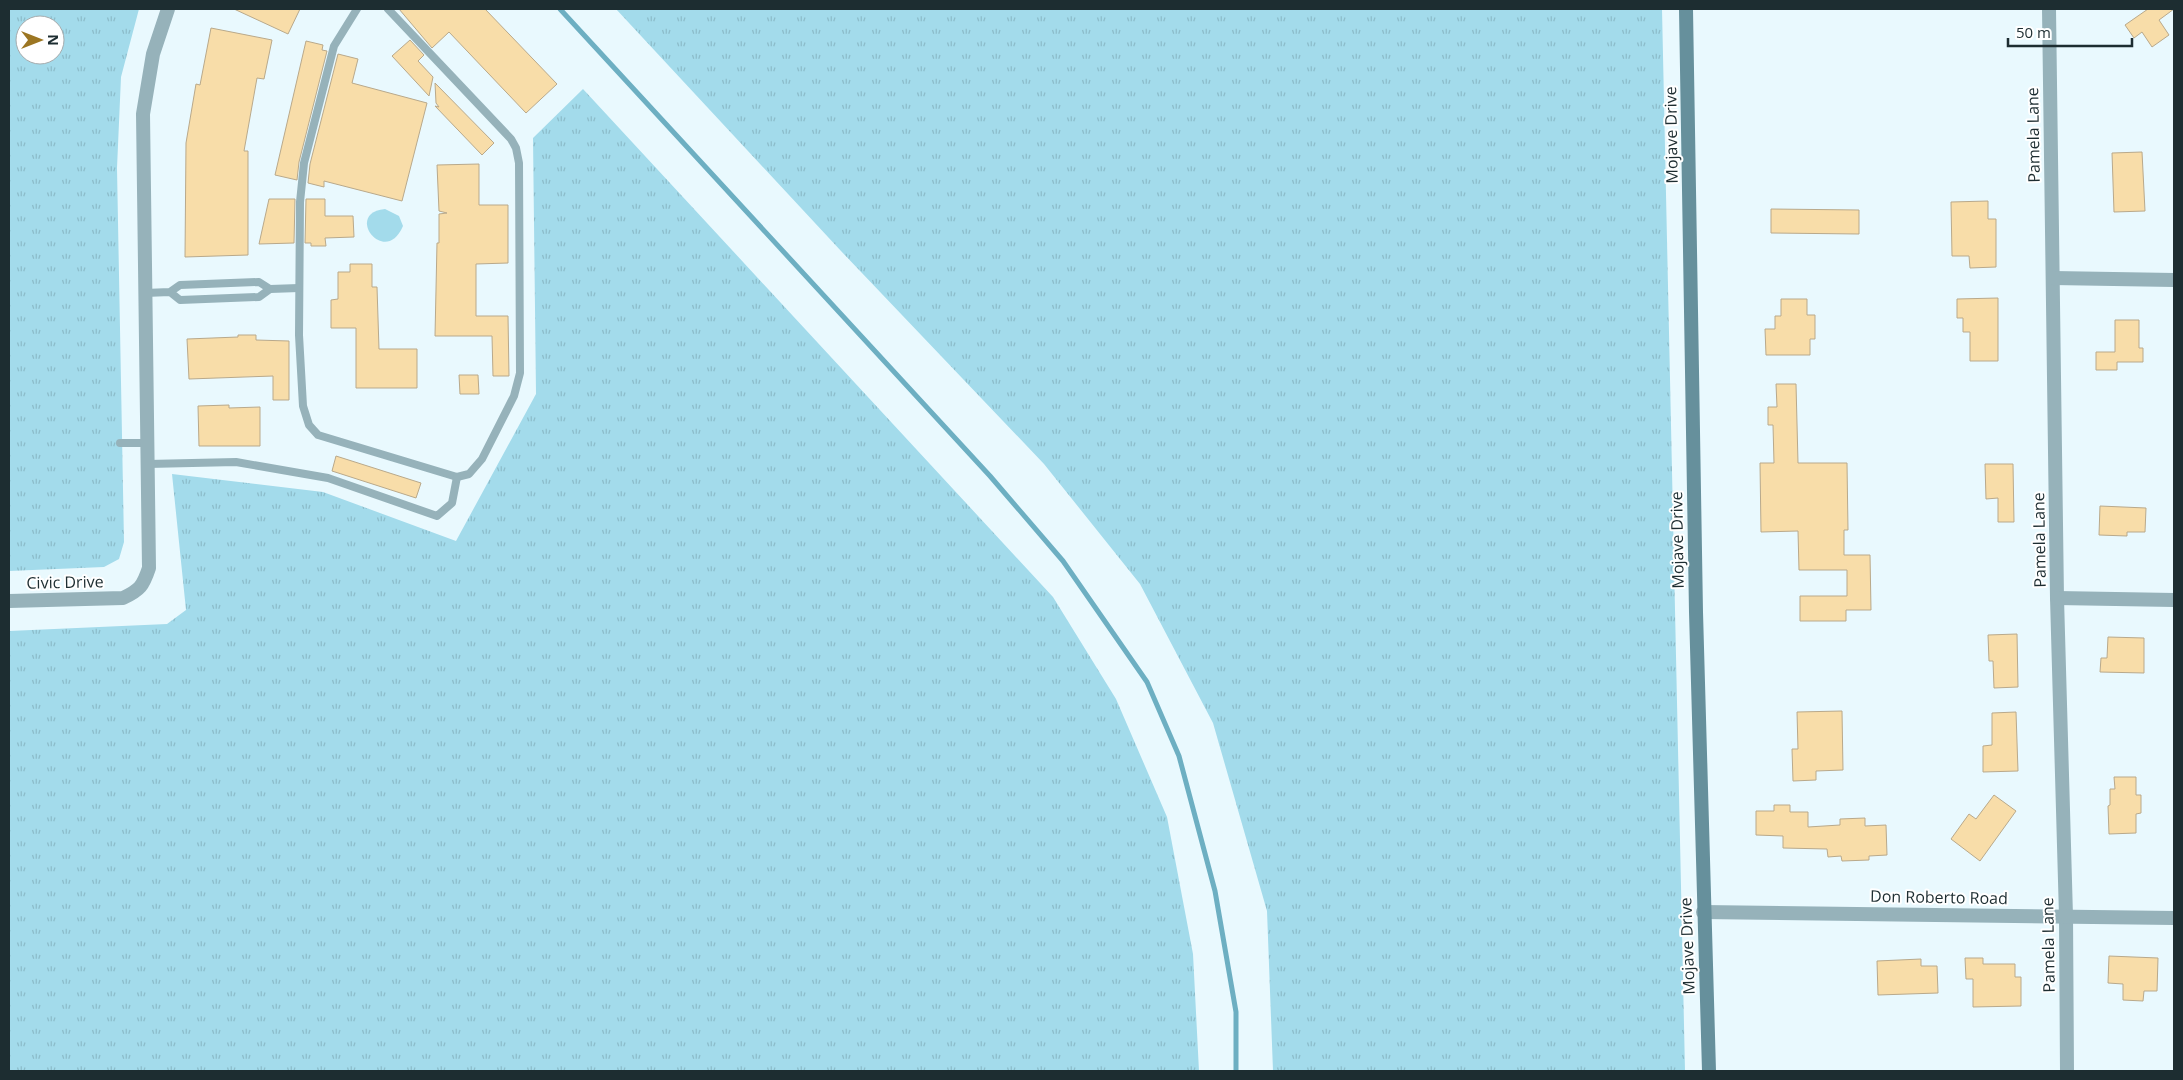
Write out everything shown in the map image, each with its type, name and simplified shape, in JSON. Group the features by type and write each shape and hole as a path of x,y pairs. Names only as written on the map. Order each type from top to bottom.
{"main road":[{"name":"Mojave Drive","path":"1686,9 1696,604 1703,912 1709,1071"}],"street":[{"path":"148,464 142,114 153,54 168,9"},
{"name":"Pamela Lane","path":"2049,9 2057,598 2066,916 2067,1071"},
{"path":"2053,278 2174,280"},
{"name":"Civic Drive","path":"9,601 123,598 137,591 144,581 149,568 148,464"},
{"path":"2057,598 2174,600"},
{"name":"Don Roberto Road","path":"1703,912 2174,918"}],"lane":[{"path":"358,9 334,46 304,163 300,202 299,288 299,335 303,406 309,425 318,435 457,477 469,474 482,458 514,396 520,373 519,163 516,148 511,139 388,9"},
{"path":"145,293 170,292 180,285 259,282 270,289 299,288"},
{"path":"170,292 180,300 260,298 270,289"},
{"path":"120,444 147,443"},
{"path":"148,464 245,463 328,478 437,516 452,503 457,477"}],"green space":[{"path":"9,9 139,9 121,77 117,168 124,542 119,559 104,567 9,571"},
{"path":"616,9 1662,9 1685,1071 1273,1071 1267,911 1213,723 1140,584 1044,464 841,251"},
{"path":"583,89 1053,597 1116,699 1167,817 1193,954 1199,1071 9,1071 9,631 167,624 186,610 172,474 323,492 456,541 536,394 533,138"},
{"path":"385,209 399,216 403,226 395,237 387,242 378,240 367,227 368,219 373,213"}],"building":[{"path":"234,9 300,9 288,34"},
{"path":"399,9 485,9 557,84 526,113 449,32 432,48"},
{"path":"2148,9 2174,9 2159,20 2169,35 2152,47 2142,32 2134,38 2125,25"},
{"path":"211,28 272,40 264,79 257,78 244,151 248,151 248,255 185,257 186,143 196,84 200,85"},
{"path":"410,40 424,55 418,61 433,77 429,96 392,56"},
{"path":"306,41 323,45 322,50 327,51 299,162 297,180 275,175"},
{"path":"338,54 358,59 352,83 427,103 402,201 324,181 324,187 308,183 310,164"},
{"path":"435,83 494,143 482,155 435,106 439,107 436,103"},
{"path":"2142,152 2145,211 2114,212 2112,153"},
{"path":"479,164 479,205 508,205 508,263 476,264 476,316 508,316 509,376 493,376 492,336 435,336 439,214 447,213 439,211 437,165"},
{"path":"269,199 295,199 294,243 259,244"},
{"path":"306,199 325,199 325,216 353,216 354,237 325,238 326,246 311,246 311,243 305,243"},
{"path":"1988,201 1988,219 1996,219 1996,267 1970,268 1969,256 1952,256 1951,202"},
{"path":"1771,209 1859,210 1859,234 1771,233"},
{"path":"350,264 372,264 372,287 377,287 379,349 417,349 417,388 356,388 356,328 331,328 331,300 338,299 338,272 350,272"},
{"path":"1998,298 1998,361 1970,361 1970,332 1963,332 1963,318 1957,318 1957,299"},
{"path":"1781,299 1807,299 1807,315 1815,315 1815,339 1810,339 1810,355 1766,355 1765,329 1775,329 1775,316 1781,316"},
{"path":"2115,320 2139,320 2139,348 2143,348 2143,362 2117,362 2117,370 2096,370 2096,352 2115,352"},
{"path":"238,335 256,335 256,340 289,341 289,400 273,400 273,376 189,379 187,339 238,337"},
{"path":"459,375 478,375 479,394 460,394"},
{"path":"1776,384 1796,384 1798,463 1847,463 1848,530 1844,530 1844,555 1870,555 1871,610 1846,610 1846,621 1800,621 1800,596 1847,596 1847,570 1799,570 1798,531 1761,532 1760,463 1774,463 1773,425 1768,425 1768,407 1777,407"},
{"path":"229,405 229,408 260,407 260,446 199,446 198,406"},
{"path":"336,456 421,483 416,498 332,471"},
{"path":"1985,464 2013,464 2014,522 1998,522 1998,498 1986,499"},
{"path":"2100,506 2146,508 2145,532 2127,532 2127,536 2099,535"},
{"path":"2017,634 2018,687 1994,688 1993,661 1989,661 1988,635"},
{"path":"2108,637 2144,638 2144,673 2100,672 2101,658 2107,658"},
{"path":"1842,711 1843,770 1816,771 1816,780 1793,781 1792,749 1798,749 1797,712"},
{"path":"2016,712 2018,771 1983,772 1983,746 1992,745 1992,713"},
{"path":"2114,777 2136,777 2136,795 2141,795 2141,813 2136,814 2136,833 2109,834 2108,806 2110,805 2110,789 2115,789"},
{"path":"1994,795 2016,811 1980,861 1951,839 1969,814 1976,819"},
{"path":"1774,805 1790,805 1790,812 1808,812 1808,827 1840,825 1840,819 1865,818 1865,826 1886,825 1887,855 1869,856 1869,860 1842,861 1841,856 1828,857 1827,849 1783,848 1783,836 1756,835 1756,811 1774,811"},
{"path":"2109,956 2158,958 2157,991 2144,991 2143,1001 2123,1000 2123,984 2108,983"},
{"path":"1965,958 1983,958 1983,964 2015,964 2015,977 2021,977 2021,1006 1973,1007 1973,979 1966,979"},
{"path":"1921,959 1921,966 1937,966 1938,993 1878,995 1877,961"}],"waterway":[{"path":"560,9 990,476 1063,561 1147,682 1179,756 1215,891 1236,1012 1236,1071"}]}
